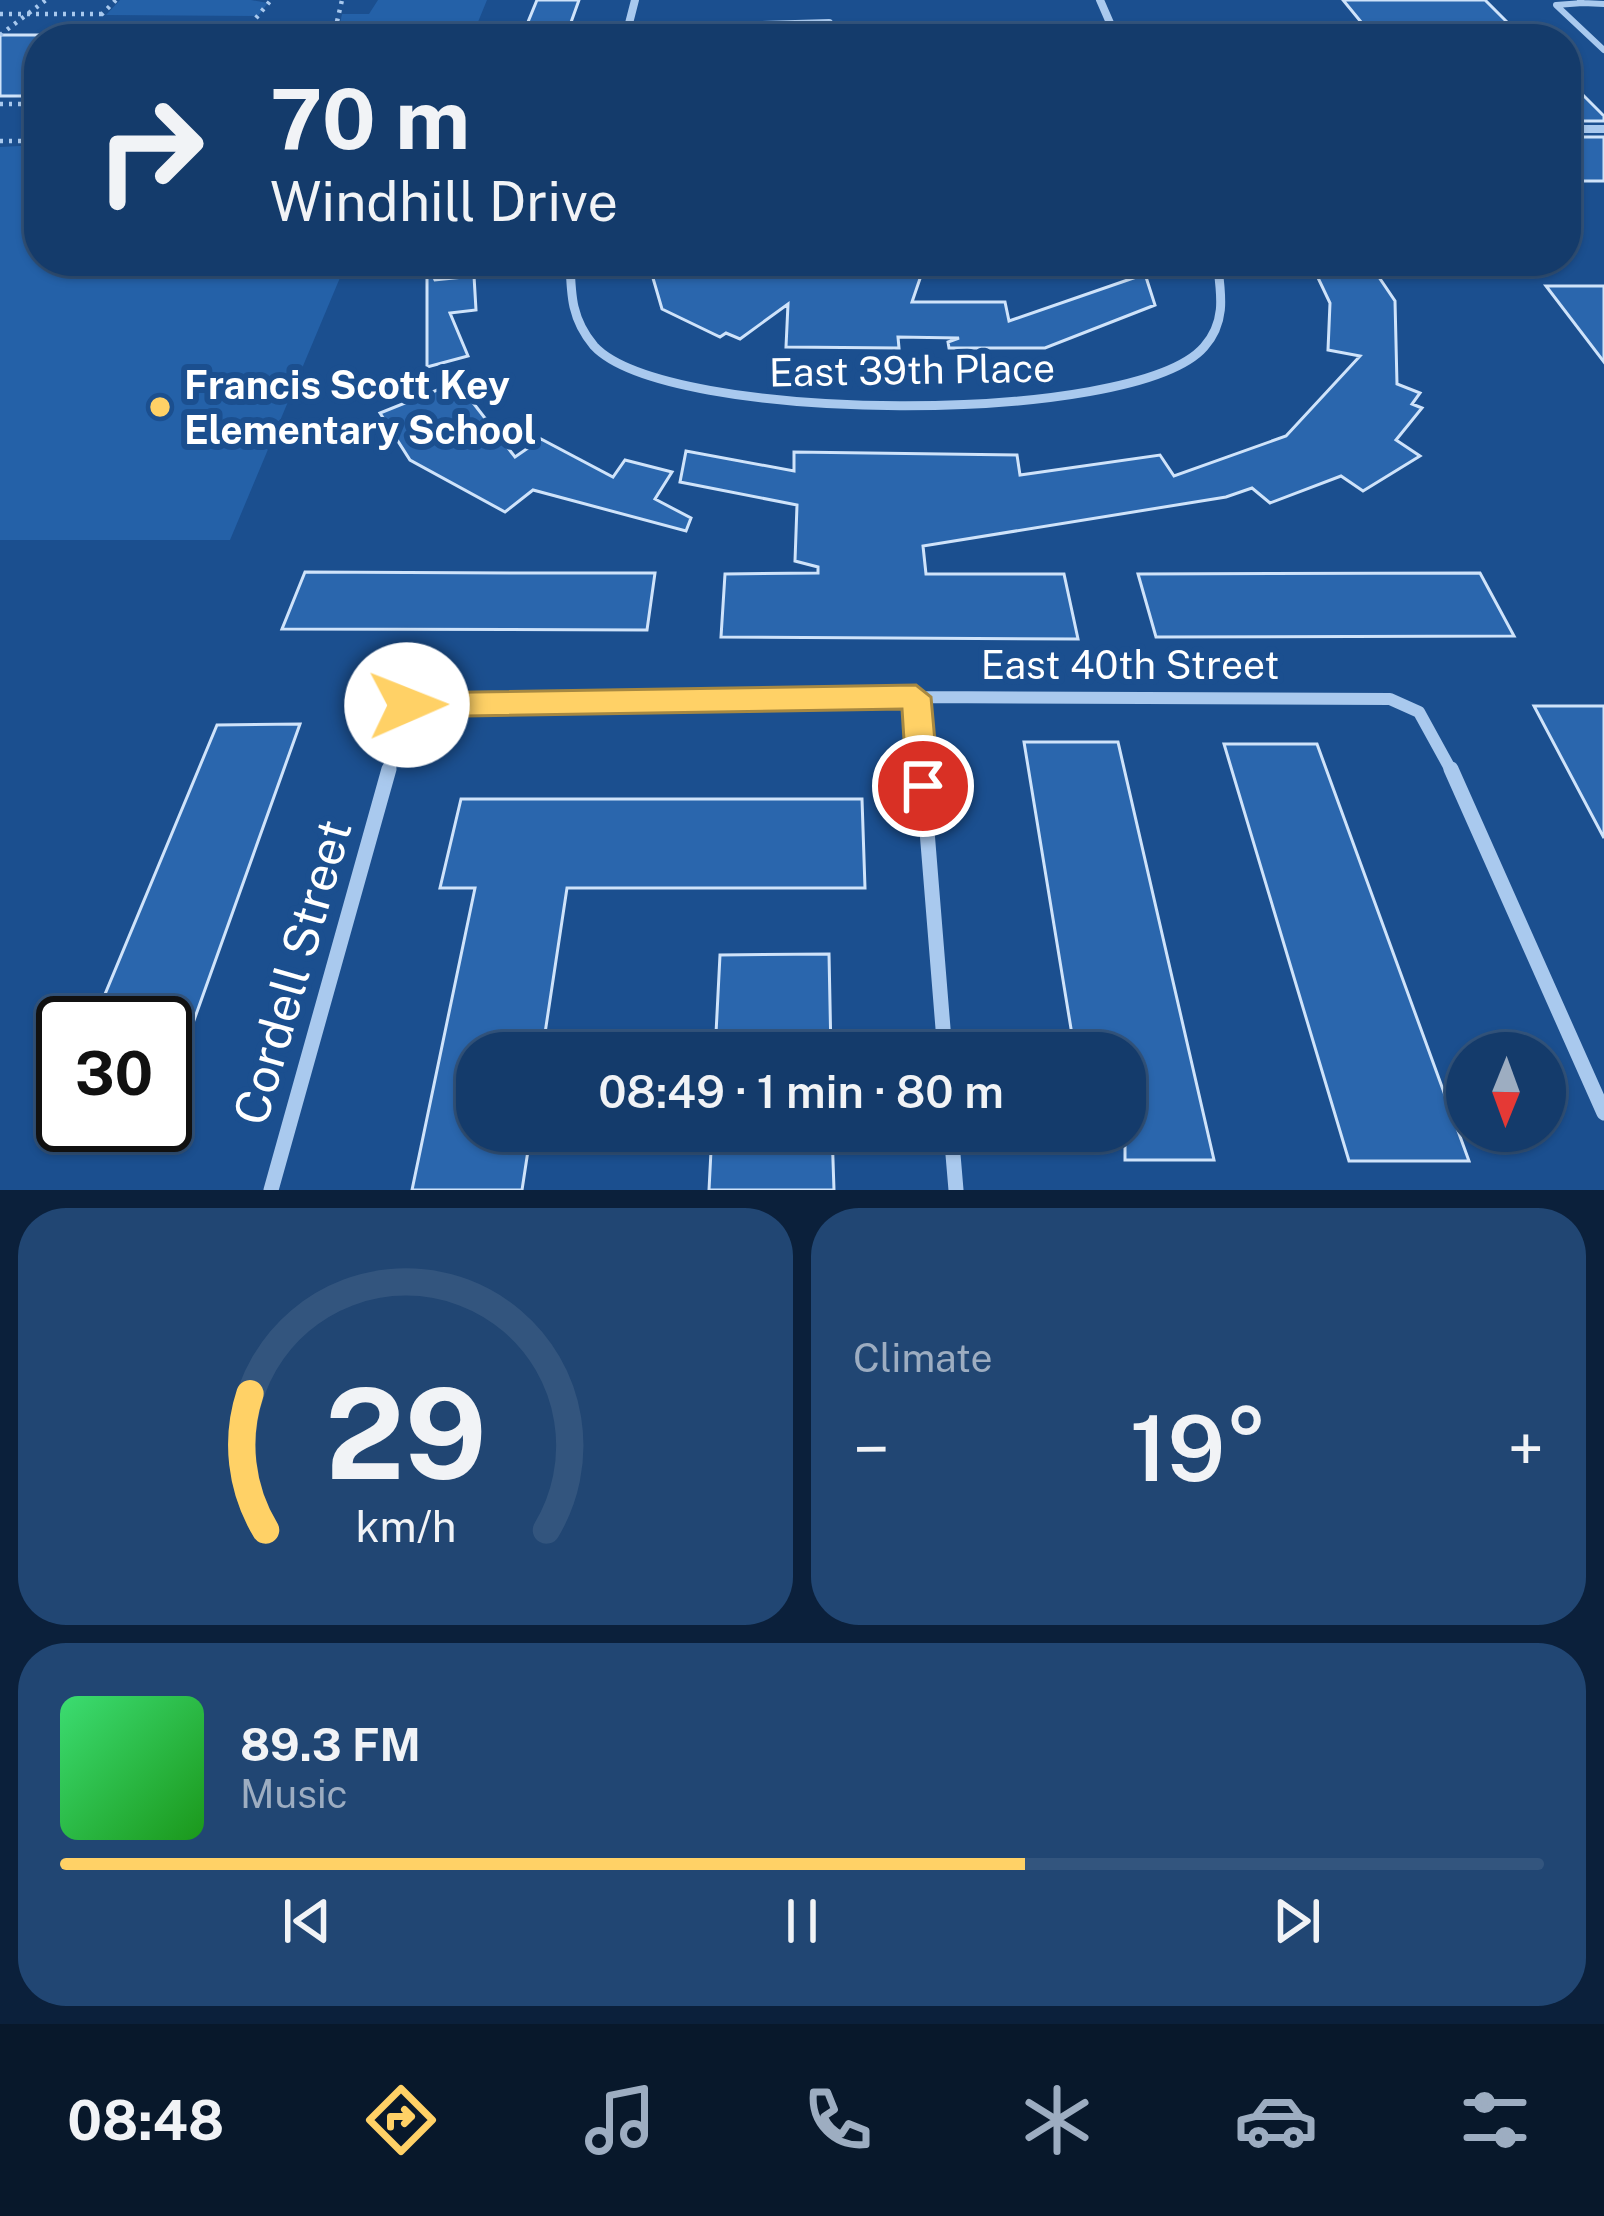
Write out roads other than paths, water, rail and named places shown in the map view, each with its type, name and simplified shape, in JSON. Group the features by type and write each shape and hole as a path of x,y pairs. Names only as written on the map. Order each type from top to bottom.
{"street":[{"path":"811,24 830,23"},
{"name":"East 39th Place","path":"570,276 571,307 593,340 621,362 674,386 738,401 1024,402 1135,386 1198,348 1222,306 1219,276"},
{"path":"916,697 943,1032"},
{"name":"East 40th Street","path":"407,705 916,697 1390,699 1419,712 1433,729 1604,1113"},
{"name":"Cordell Street","path":"271,1190 407,705"},
{"path":"953,1152 956,1190"}],"lane":[{"path":"1576,24 1556,5 1604,4"},
{"path":"1581,28 1604,50"}],"place":[{"name":"Francis Scott Key Elementary School","path":"160,407"}]}
